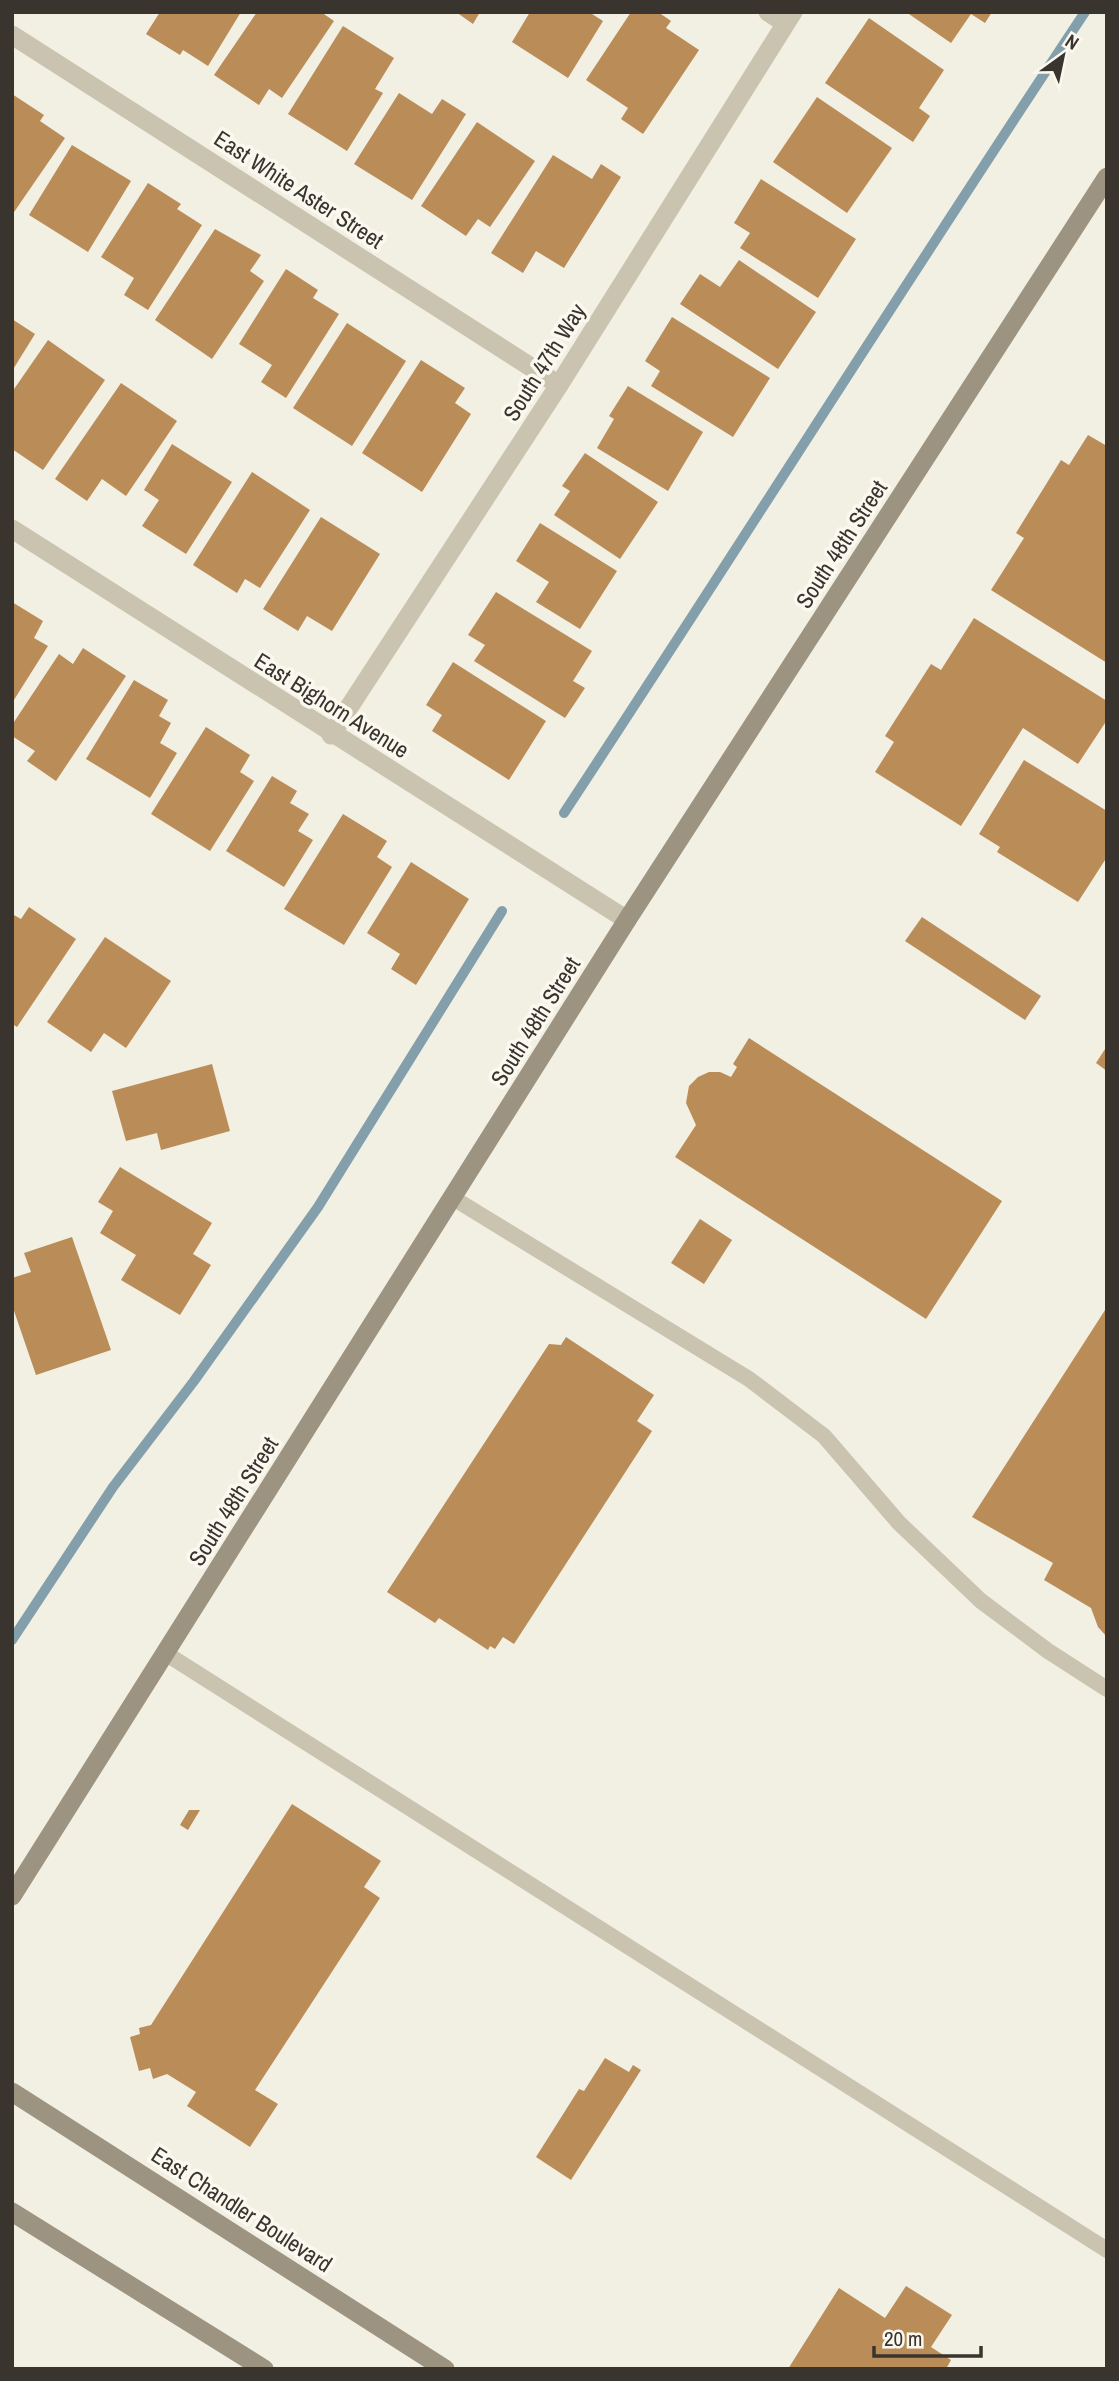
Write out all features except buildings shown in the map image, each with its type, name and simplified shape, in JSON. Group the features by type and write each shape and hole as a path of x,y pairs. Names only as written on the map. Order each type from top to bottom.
{"main road":[{"name":"South 48th Street","path":"12,1896 627,920 1107,177"},
{"name":"East Chandler Boulevard","path":"12,2092 444,2369"},
{"path":"12,2212 264,2369"}],"street":[{"path":"768,12 789,18"},
{"name":"South 47th Way","path":"331,735 559,385 789,18"},
{"name":"East White Aster Street","path":"12,35 559,385"},
{"name":"East Bighorn Avenue","path":"12,529 331,735 627,920"}],"lane":[{"path":"453,1198 749,1379 824,1436 899,1523 981,1601 1048,1651 1107,1689"},
{"path":"165,1653 1107,2250"}],"waterway":[{"path":"564,813 1085,12"},
{"path":"12,1640 113,1487 194,1381 318,1207 502,911"}]}
